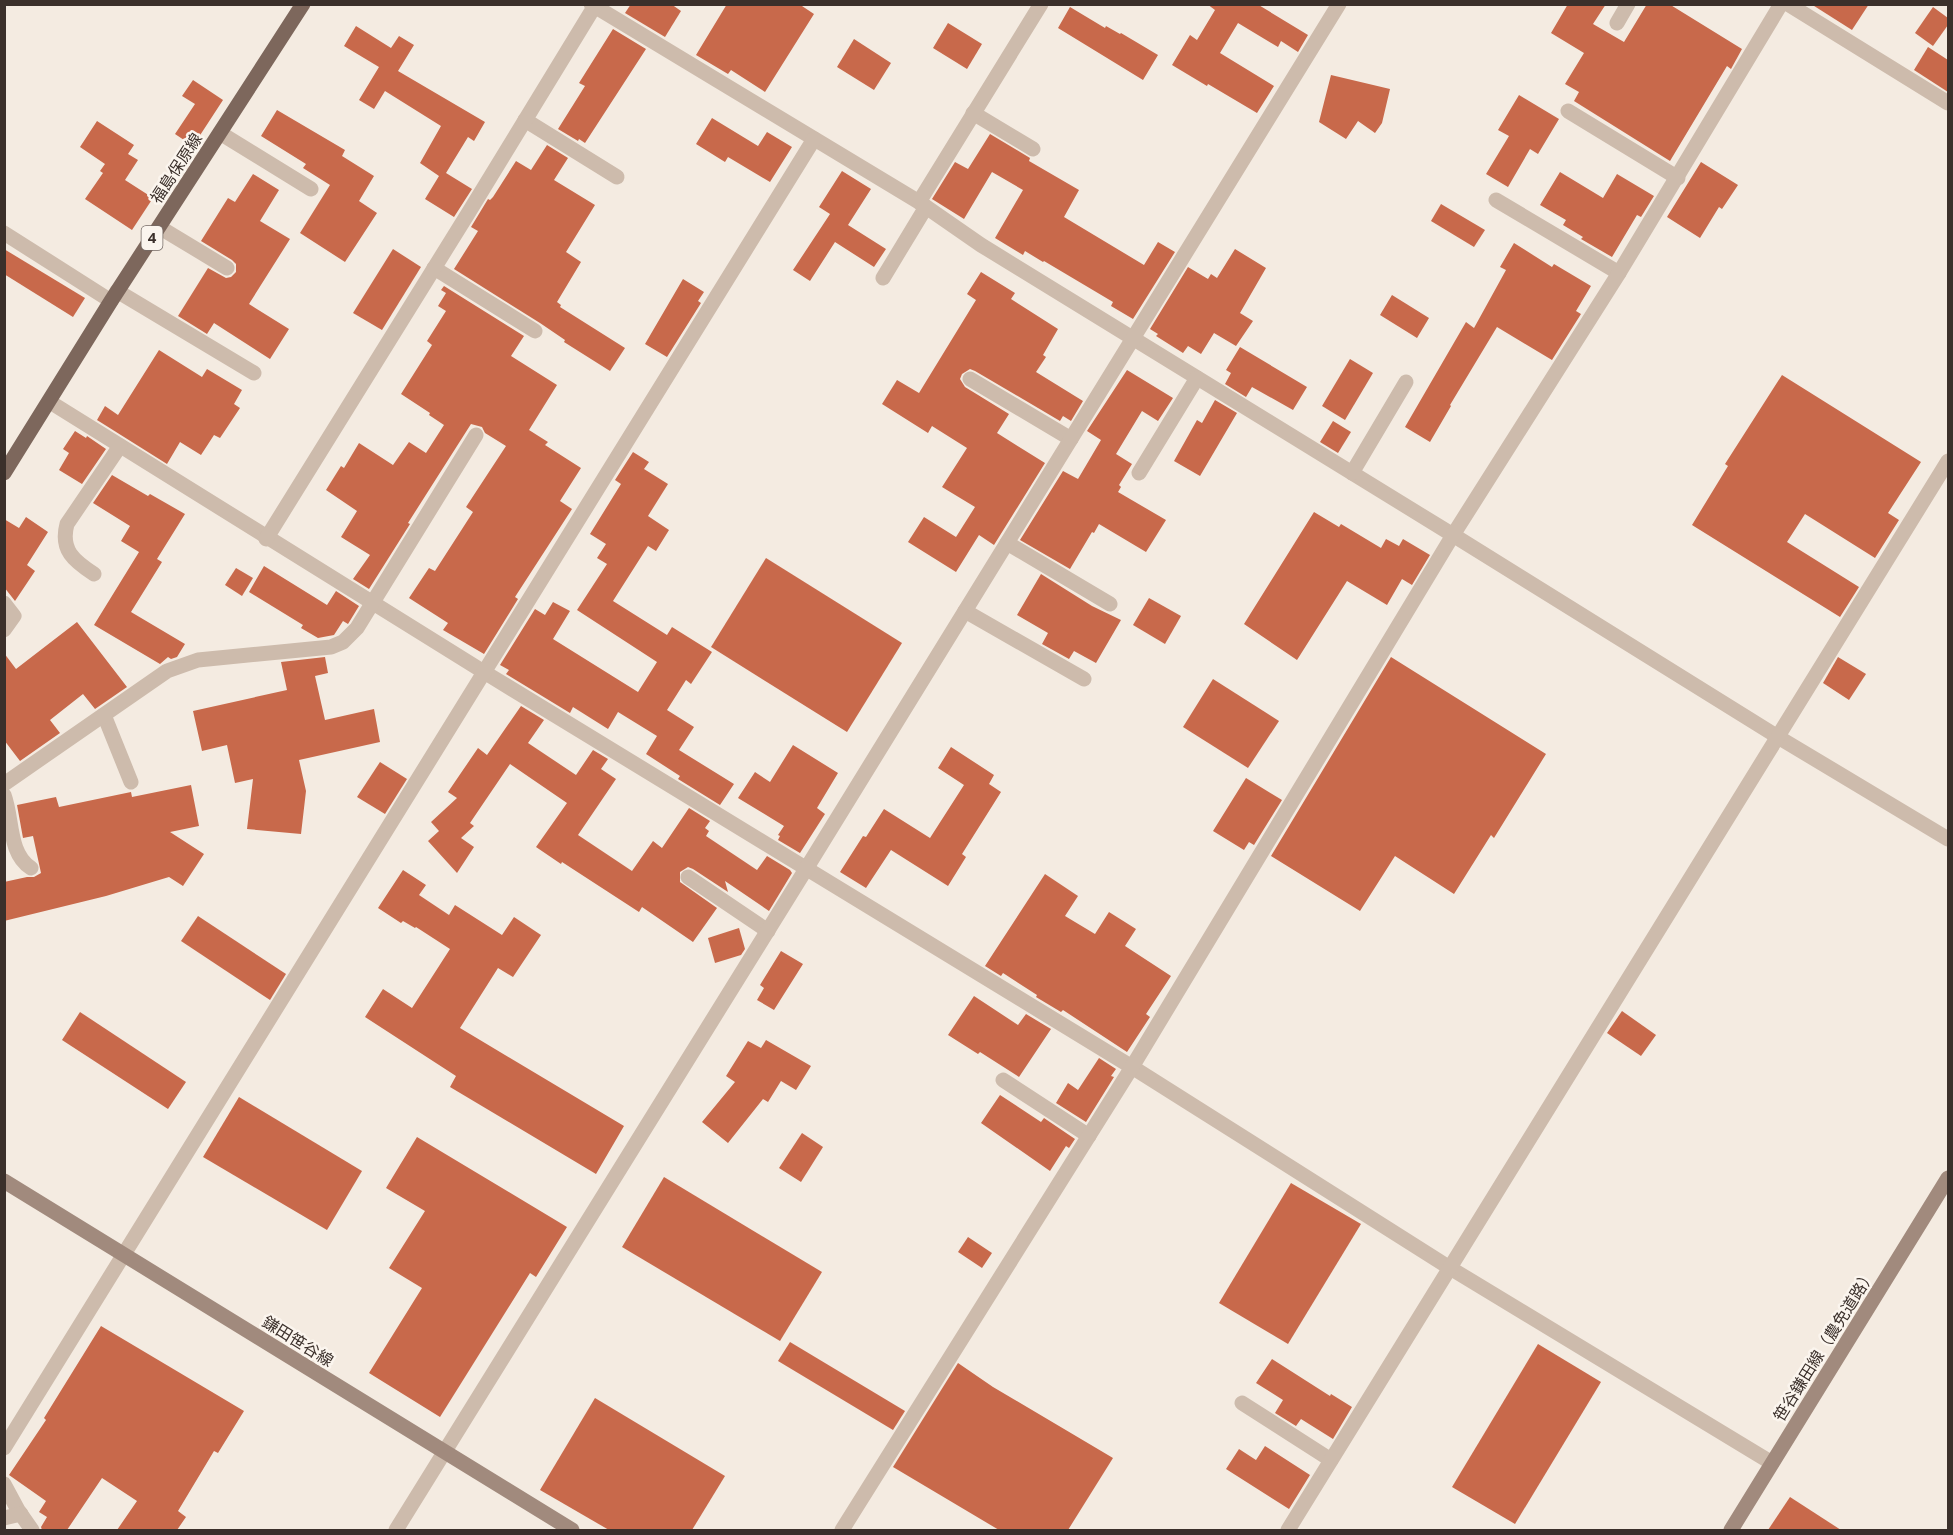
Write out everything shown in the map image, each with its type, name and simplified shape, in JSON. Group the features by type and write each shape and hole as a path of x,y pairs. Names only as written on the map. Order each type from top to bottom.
{"main road":[{"name":"福島保原線","path":"4,473 114,296 303,4"}],"street":[{"path":"883,278 973,113 1041,4"},
{"path":"396,1530 1339,4"},
{"path":"1617,23 1628,4"},
{"path":"842,1530 1132,1067 1453,535 1619,273 1781,4"},
{"path":"1788,4 1948,103"},
{"path":"266,538 594,5 922,204 981,245 1132,339 1778,737 1948,839"},
{"path":"1568,111 1677,178"},
{"path":"973,113 1033,149"},
{"path":"525,120 617,177"},
{"path":"219,133 311,189"},
{"path":"4,1448 814,139"},
{"path":"1496,200 1619,273"},
{"path":"159,227 227,268"},
{"path":"4,233 254,374"},
{"path":"434,268 535,331"},
{"path":"1139,473 1197,378"},
{"path":"969,379 1071,439"},
{"path":"1352,473 1407,382"},
{"path":"50,402 484,672 1132,1067 1450,1268 1772,1463"},
{"path":"4,784 167,671 189,662 339,645 348,639 476,435"},
{"path":"94,574 70,555 64,537 67,524 120,446"},
{"path":"1288,1530 1948,461"},
{"path":"1007,543 1110,604"},
{"path":"4,603 14,616 4,630"},
{"path":"965,610 1084,679"},
{"path":"104,715 132,782"},
{"path":"4,795 16,848 24,864 31,868"},
{"path":"688,877 768,931"},
{"path":"1003,1080 1089,1136"},
{"name":"笹谷鎌田線（農免道路）","path":"1731,1530 1948,1178"},
{"name":"鎌田笹谷線","path":"4,1181 572,1530"},
{"path":"1242,1403 1331,1460"},
{"path":"4,1484 32,1530"},
{"path":"4,1518 21,1514"}],"building":[{"path":"631,4 671,4 681,11 665,37 625,13"},
{"path":"727,4 799,4 814,14 765,92 731,70 728,74 696,55"},
{"path":"1207,4 1257,4 1308,35 1298,52 1281,41 1278,47 1238,23 1220,53 1274,86 1257,113 1172,65 1190,35 1197,40 1215,10"},
{"path":"1568,4 1606,4 1593,24 1624,42 1647,4 1669,4 1742,49 1731,69 1727,66 1670,161 1574,101 1579,92 1565,84 1584,53 1551,33"},
{"path":"1811,4 1869,4 1852,30"},
{"path":"1070,7 1158,55 1143,80 1058,28"},
{"path":"1933,7 1948,18 1948,25 1933,46 1915,33"},
{"path":"948,23 982,44 967,69 933,48"},
{"path":"356,26 391,48 399,36 414,45 398,71 485,122 474,141 468,137 446,173 472,189 454,217 425,199 439,176 420,163 441,126 385,91 374,109 359,100 379,67 344,46"},
{"path":"613,29 646,49 585,143 558,129 585,86 579,83"},
{"path":"854,39 891,63 874,90 837,67"},
{"path":"1928,47 1948,60 1948,92 1914,70"},
{"path":"1331,75 1390,89 1382,123 1375,133 1358,121 1346,139 1319,122"},
{"path":"193,80 223,100 193,146 175,134 195,104 182,96"},
{"path":"1519,95 1559,119 1538,154 1530,149 1508,187 1486,174 1509,136 1498,130"},
{"path":"277,110 345,150 342,156 374,176 359,201 377,213 345,262 300,233 330,185 303,168 306,164 261,136"},
{"path":"712,118 758,146 767,132 792,147 770,182 728,157 725,162 696,144"},
{"path":"97,121 134,145 128,154 138,160 125,180 153,198 132,230 85,199 103,173 100,171 105,164 80,147"},
{"path":"990,134 1030,158 1029,161 1079,190 1064,217 1144,265 1158,242 1175,252 1133,319 1111,306 1113,302 1044,261 1025,251 1023,255 995,238 1023,190 992,172 964,219 932,199 955,162 968,169"},
{"path":"547,145 568,158 554,180 595,205 566,252 581,262 557,302 561,305 560,307 625,348 610,371 564,342 565,340 540,323 454,269 478,231 471,227 516,161 531,170"},
{"path":"1701,162 1738,185 1722,209 1719,207 1700,238 1667,217"},
{"path":"842,171 871,189 848,225 886,249 874,267 835,242 810,281 793,270 830,214 819,207"},
{"path":"1560,172 1603,198 1617,174 1654,196 1641,217 1637,215 1612,257 1581,239 1583,237 1563,225 1566,220 1540,205"},
{"path":"253,174 279,190 260,221 290,239 249,304 289,329 270,359 214,323 207,334 178,316 208,268 226,278 236,272 236,264 232,260 201,241 228,198 235,202"},
{"path":"1441,204 1485,230 1474,247 1431,221"},
{"path":"1514,243 1552,267 1554,264 1591,286 1576,311 1581,314 1552,360 1497,327 1430,442 1405,427 1466,322 1474,328 1506,270 1500,267"},
{"path":"4,249 85,298 73,317 4,274"},
{"path":"393,249 421,267 382,330 353,313"},
{"path":"1235,249 1266,268 1240,313 1253,321 1236,346 1214,333 1201,354 1188,346 1183,353 1156,336 1158,334 1150,329 1188,267 1208,279 1211,274 1217,278"},
{"path":"981,272 1015,293 1011,299 1058,329 1043,355 1046,357 1036,372 1083,401 1071,421 1063,416 1060,421 975,371 970,369 962,374 960,379 965,387 1009,414 997,433 1045,463 994,545 979,535 956,572 908,542 924,517 956,537 975,507 942,487 967,448 932,426 928,433 882,404 897,380 919,393 976,300 967,294"},
{"path":"683,279 704,292 698,301 701,303 667,357 645,344"},
{"path":"444,286 524,336 511,356 557,385 529,430 548,442 545,445 581,468 560,501 572,509 515,597 518,599 484,654 443,630 448,623 409,598 429,568 435,571 473,512 466,507 506,446 485,433 482,427 471,424 369,589 353,579 370,555 341,537 357,511 326,490 341,466 344,468 359,443 393,465 409,442 426,453 444,425 401,394 432,345 427,341 446,311 438,306 446,293 441,290"},
{"path":"1392,295 1429,318 1417,338 1380,315"},
{"path":"1240,347 1307,387 1293,410 1252,387 1246,397 1225,384 1231,373 1226,370"},
{"path":"159,350 202,377 207,369 242,390 234,404 240,408 220,438 214,435 201,455 180,442 167,464 97,420 105,406 118,415"},
{"path":"1350,359 1373,373 1345,420 1322,406"},
{"path":"1127,370 1173,398 1158,421 1142,411 1116,454 1132,464 1119,485 1121,487 1118,492 1166,520 1146,552 1099,524 1070,569 1020,540 1063,471 1078,479 1101,440 1087,431"},
{"path":"1782,375 1921,462 1888,513 1899,520 1875,558 1805,514 1787,542 1859,587 1840,617 1692,525 1728,466 1725,464"},
{"path":"1215,400 1237,413 1200,476 1174,461 1197,420 1202,423"},
{"path":"1333,421 1351,432 1338,453 1320,442"},
{"path":"75,431 106,449 82,484 59,470 69,453 63,449"},
{"path":"633,452 649,462 644,469 668,484 648,516 669,530 656,551 648,546 613,601 667,635 672,627 712,652 691,684 686,680 667,710 694,727 679,750 734,784 720,805 678,779 680,776 646,754 657,736 618,712 608,729 573,707 570,713 506,674 509,670 500,665 535,609 545,615 553,602 570,611 553,639 638,692 657,662 577,610 607,564 597,558 606,544 590,534 621,484 615,480"},
{"path":"112,475 185,514 157,559 162,562 131,612 185,644 177,657 171,659 168,657 160,664 94,625 139,552 121,541 130,526 93,503"},
{"path":"1314,512 1339,527 1341,524 1381,548 1386,539 1399,546 1403,539 1430,555 1412,585 1402,579 1387,605 1347,581 1297,660 1244,624"},
{"path":"26,517 48,532 27,565 35,571 15,601 4,587 4,519 19,528"},
{"path":"766,558 902,643 847,732 711,647"},
{"path":"264,566 327,605 336,591 359,606 348,624 343,621 334,635 318,638 301,628 303,625 249,592"},
{"path":"236,568 253,578 242,596 225,585"},
{"path":"1041,574 1092,606 1121,620 1096,663 1074,651 1069,659 1042,644 1048,633 1017,615"},
{"path":"1149,598 1181,616 1165,644 1133,625"},
{"path":"77,622 127,687 95,709 83,694 50,720 60,733 20,761 4,740 4,653 16,669"},
{"path":"325,657 328,673 315,676 325,720 374,709 380,742 299,760 306,791 301,834 247,829 253,779 235,783 227,745 202,751 193,711 287,690 281,662"},
{"path":"1391,657 1546,754 1494,838 1491,835 1454,894 1395,856 1360,911 1271,856"},
{"path":"1838,657 1866,674 1849,700 1823,683"},
{"path":"1213,679 1279,721 1248,768 1183,727"},
{"path":"521,706 544,720 528,743 576,775 593,750 608,759 601,769 616,779 578,835 632,871 653,841 662,848 689,808 710,821 705,828 709,831 706,836 757,870 767,856 790,870 792,873 769,911 725,881 728,892 688,867 680,872 680,882 717,908 693,942 642,907 639,912 536,847 567,803 510,764 470,823 474,826 461,838 474,847 457,873 428,841 439,831 431,822 457,798 448,792 478,748 487,755"},
{"path":"793,745 838,773 817,808 825,814 800,853 778,840 780,836 778,835 784,826 738,798 755,772 770,782"},
{"path":"951,747 994,775 989,784 1001,792 962,854 966,857 948,886 891,850 866,888 840,872 884,809 930,838 964,785 938,768"},
{"path":"380,762 407,779 385,814 357,797"},
{"path":"1246,778 1282,800 1254,845 1249,842 1244,850 1213,831"},
{"path":"191,785 199,826 170,832 204,854 183,886 169,877 106,896 4,921 4,882 34,877 41,873 33,836 23,838 17,805 56,797 59,807 131,792 132,797"},
{"path":"403,870 426,885 419,895 449,915 455,905 502,935 514,917 541,935 513,977 498,968 460,1028 624,1126 596,1174 450,1087 456,1076 365,1017 383,989 412,1008 450,949 416,927 403,921 401,923 378,908"},
{"path":"1045,874 1078,896 1065,916 1095,934 1109,912 1136,929 1125,946 1171,976 1146,1014 1150,1017 1127,1052 1063,1010 1061,1012 1036,997 1037,995 1003,973 1001,976 985,966"},
{"path":"198,916 286,974 270,1000 181,941"},
{"path":"739,928 745,949 741,955 715,963 708,938"},
{"path":"781,951 803,964 774,1010 757,1000 764,988 760,985"},
{"path":"974,996 1018,1025 1026,1014 1051,1029 1019,1077 948,1035"},
{"path":"1622,1011 1656,1035 1641,1056 1607,1033"},
{"path":"80,1012 186,1082 168,1109 62,1040"},
{"path":"766,1040 811,1066 796,1090 781,1081 768,1102 763,1099 728,1143 702,1122 735,1082 726,1076 748,1041 761,1048"},
{"path":"1099,1058 1116,1069 1111,1076 1114,1077 1086,1122 1056,1103 1068,1083 1078,1090"},
{"path":"1000,1095 1041,1122 1044,1118 1075,1139 1069,1148 1066,1146 1050,1171 981,1123"},
{"path":"239,1097 362,1171 327,1230 203,1157"},
{"path":"802,1133 823,1147 801,1182 779,1168"},
{"path":"417,1137 567,1227 536,1277 530,1273 440,1417 369,1373 422,1288 389,1268 425,1211 386,1188"},
{"path":"664,1177 822,1272 780,1341 622,1247"},
{"path":"1291,1183 1361,1224 1288,1344 1219,1303"},
{"path":"968,1237 992,1253 982,1268 958,1252"},
{"path":"101,1326 244,1411 218,1453 214,1451 178,1511 186,1517 177,1530 117,1530 137,1501 102,1478 67,1530 42,1530 41,1527 47,1517 39,1512 46,1501 9,1475 46,1420 44,1418"},
{"path":"790,1342 905,1411 893,1430 778,1361"},
{"path":"1538,1344 1601,1382 1515,1524 1452,1487"},
{"path":"1272,1359 1330,1396 1331,1394 1352,1407 1333,1439 1301,1419 1296,1426 1275,1413 1283,1400 1256,1383"},
{"path":"958,1363 993,1387 1113,1458 1068,1530 999,1530 893,1467"},
{"path":"595,1398 725,1476 692,1530 609,1530 540,1490"},
{"path":"1265,1446 1310,1475 1289,1509 1226,1469 1239,1449 1256,1460"},
{"path":"1790,1497 1841,1530 1768,1530"}]}
